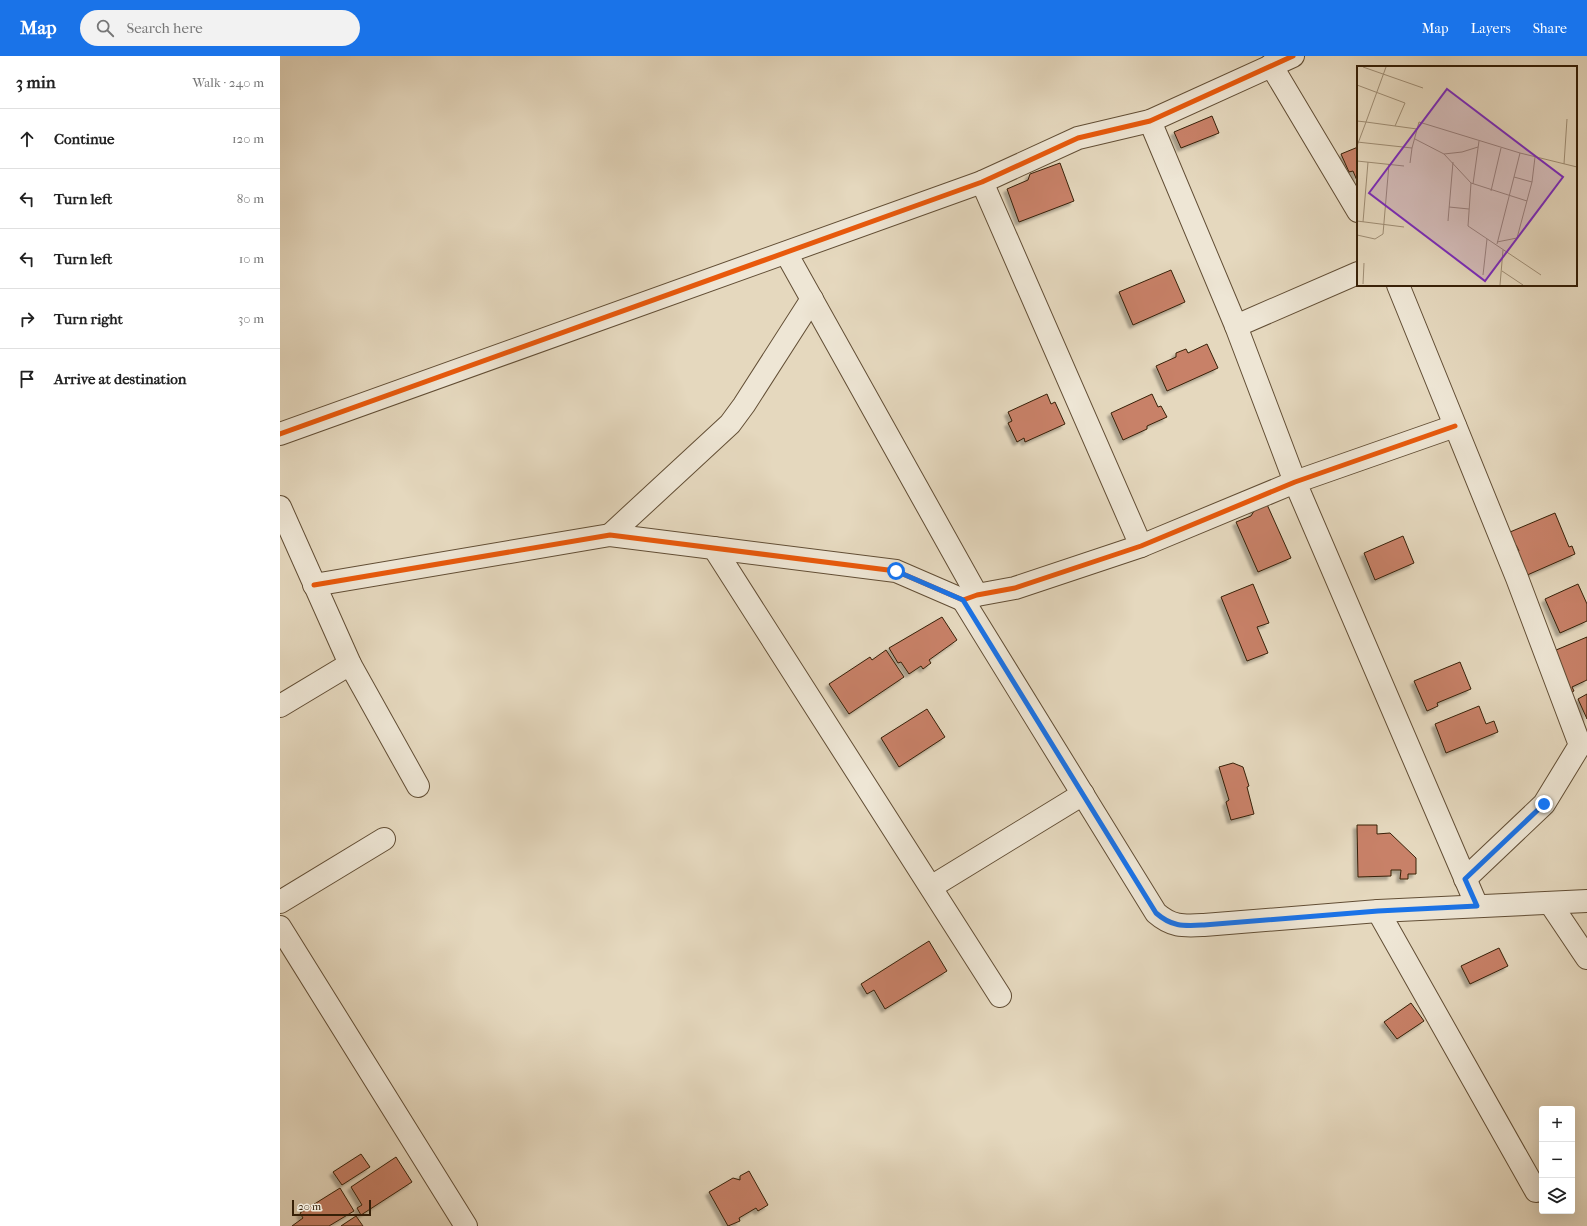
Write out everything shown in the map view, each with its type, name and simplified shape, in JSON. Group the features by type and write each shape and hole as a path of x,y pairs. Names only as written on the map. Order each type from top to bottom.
{"street":[{"path":"280,434 982,182 1078,138 1150,121 1293,56"},
{"path":"1271,66 1357,209"},
{"path":"1150,121 1236,326 1295,482 1477,906"},
{"path":"982,182 1141,546"},
{"path":"786,253 812,299 970,598 1083,794 1156,913 1166,922 1181,926 1204,925 1378,911 1587,901"},
{"path":"1236,326 1357,273"},
{"path":"1398,286 1517,578 1580,745 1544,804 1465,879"},
{"path":"610,535 730,424 744,405 812,299"},
{"path":"314,584 610,535 896,571 970,598 1015,588 1141,546 1295,482 1455,426"},
{"path":"280,507 350,664 418,786"},
{"path":"714,548 1000,996"},
{"path":"280,706 350,664"},
{"path":"930,887 1083,794"},
{"path":"280,902 384,839"},
{"path":"1550,903 1587,958"},
{"path":"1378,911 1536,1192"},
{"path":"280,927 466,1226"}],"building":[{"path":"1212,116 1219,133 1181,148 1174,132"},
{"path":"1357,147 1357,181 1353,171 1349,172 1341,154"},
{"path":"1060,163 1074,201 1019,222 1007,189 1028,180 1030,174"},
{"path":"1171,270 1185,302 1133,325 1119,292"},
{"path":"1207,344 1218,368 1167,391 1156,366 1176,357 1176,353 1186,349 1188,353"},
{"path":"1047,394 1051,404 1055,402 1065,424 1025,442 1024,438 1017,442 1008,423 1012,421 1008,412"},
{"path":"1152,394 1158,407 1161,406 1167,417 1147,426 1147,429 1123,440 1111,413"},
{"path":"1265,500 1291,558 1258,572 1236,522 1251,516 1259,503"},
{"path":"1555,513 1569,547 1572,546 1575,554 1525,576 1516,554 1519,551 1516,545 1509,548 1503,535"},
{"path":"1403,536 1414,563 1375,580 1364,553"},
{"path":"1253,584 1269,623 1257,627 1268,653 1247,661 1221,597"},
{"path":"1578,584 1587,604 1587,621 1560,633 1545,599"},
{"path":"942,617 957,640 929,660 931,663 923,669 921,666 909,674 901,662 898,663 889,648"},
{"path":"1587,637 1587,680 1572,687 1574,691 1567,694 1549,653"},
{"path":"886,650 904,677 849,714 829,684 870,657 872,660"},
{"path":"1460,662 1471,689 1437,703 1438,706 1427,711 1414,681"},
{"path":"1587,694 1587,719 1578,699"},
{"path":"1479,706 1486,724 1494,721 1498,732 1446,753 1435,724"},
{"path":"927,709 945,737 899,767 881,738"},
{"path":"1233,763 1243,767 1249,786 1247,787 1254,814 1231,820 1226,802 1229,800 1219,767"},
{"path":"1357,825 1377,825 1377,834 1390,833 1416,858 1416,874 1408,874 1408,879 1400,879 1401,870 1391,870 1391,876 1358,877"},
{"path":"929,941 947,971 885,1009 874,990 867,994 861,984"},
{"path":"1499,948 1508,966 1470,984 1461,966"},
{"path":"1411,1003 1424,1021 1397,1039 1384,1022"},
{"path":"361,1154 370,1167 342,1185 333,1172"},
{"path":"396,1157 412,1182 361,1215 357,1208 362,1205 351,1187"},
{"path":"749,1171 768,1205 758,1211 756,1208 739,1218 740,1221 728,1226 709,1192 733,1178 740,1180 740,1176"},
{"path":"340,1188 354,1211 329,1226 292,1226 303,1218 300,1213"},
{"path":"356,1216 363,1226 341,1226"}],"cycle path":[{"path":"280,434 982,182 1078,138 1150,121 1293,56"},
{"path":"314,585 610,535 896,571 963,600 977,595 1015,588 1141,546 1295,482 1455,426"}],"route":[{"path":"896,571 963,600 1156,913 1166,922 1181,926 1204,925 1378,911 1477,906 1465,879 1544,804"}]}
